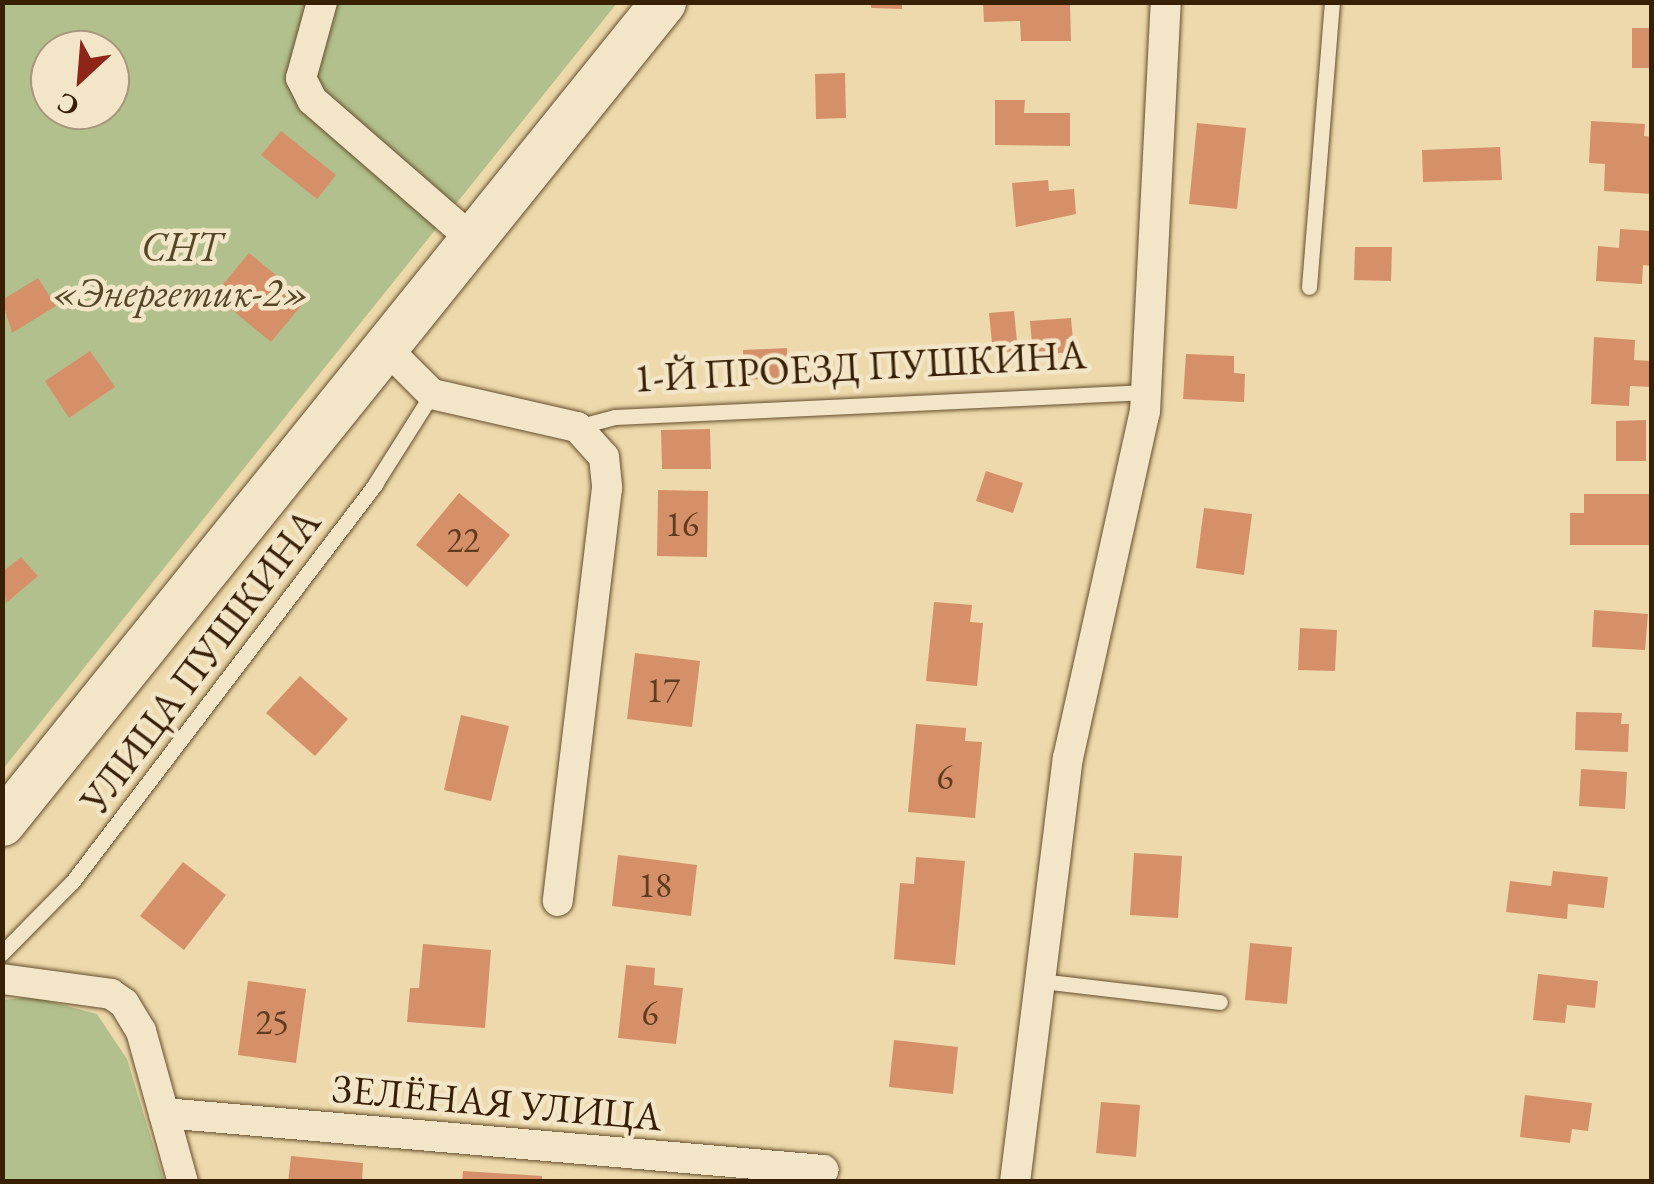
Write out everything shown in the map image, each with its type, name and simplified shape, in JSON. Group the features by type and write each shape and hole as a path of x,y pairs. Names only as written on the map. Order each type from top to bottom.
{"main road":[{"path":"2,824 663,2"}],"street":[{"path":"322,2 301,78 312,100 471,238"},
{"path":"1015,1182 1068,758 1100,595 1138,467 1146,392 1166,2"},
{"path":"384,346 432,394"},
{"name":"1-Й ПРОЕЗД ПУШКИНА","path":"432,394 577,427 604,457 607,488 558,902"},
{"path":"2,979 111,994 124,1004 141,1032 183,1182"},
{"name":"ЗЕЛЁНАЯ УЛИЦА","path":"164,1113 824,1170"}],"lane":[{"path":"1310,287 1332,2"},
{"name":"1-Й ПРОЕЗД ПУШКИНА","path":"577,427 615,417 1146,392"},
{"name":"УЛИЦА ПУШКИНА","path":"2,953 73,881 376,484 432,394"},
{"path":"1041,981 1220,1002"}],"green space":[{"name":"СНТ «Энергетик-2»","path":"3,3 617,3 3,769"},
{"path":"33,997 97,1014 127,1059 164,1181 3,1182 3,1000"}],"building":[{"path":"871,2 902,2 902,9 871,8"},
{"path":"983,2 1070,2 1071,41 1021,41 1020,21 984,22"},
{"path":"1632,28 1652,28 1652,68 1632,68"},
{"path":"845,73 846,118 816,119 815,74"},
{"path":"995,100 1025,100 1024,113 1070,113 1070,146 995,145"},
{"path":"1591,121 1645,124 1644,136 1652,137 1652,194 1604,191 1605,164 1589,163"},
{"path":"1197,123 1246,128 1237,209 1189,204"},
{"path":"281,131 336,175 317,199 261,155"},
{"path":"1500,147 1502,180 1423,182 1422,150"},
{"path":"1048,180 1049,191 1074,189 1076,214 1016,227 1012,183"},
{"path":"1620,229 1652,231 1652,266 1643,265 1642,284 1596,281 1598,246 1619,248"},
{"path":"1355,247 1392,247 1391,281 1354,280"},
{"path":"249,253 306,300 271,342 214,295"},
{"path":"38,278 56,306 12,333 2,300"},
{"path":"1014,311 1018,351 993,353 989,313"},
{"path":"1071,318 1074,352 1033,355 1030,321"},
{"path":"1594,337 1635,340 1634,360 1652,361 1652,387 1630,386 1629,406 1591,404"},
{"path":"787,348 788,378 744,380 743,350"},
{"path":"90,351 115,387 69,418 45,381"},
{"path":"1186,354 1234,356 1234,373 1245,374 1244,402 1183,399"},
{"path":"1646,420 1646,461 1616,461 1616,421"},
{"path":"710,429 711,469 662,469 661,430"},
{"path":"986,471 1023,483 1013,513 976,501"},
{"path":"658,490 708,491 707,557 657,556"},
{"path":"459,493 510,535 467,587 416,545"},
{"path":"1584,494 1652,494 1652,545 1570,545 1570,513 1584,513"},
{"path":"1204,508 1252,514 1244,575 1196,568"},
{"path":"21,557 38,576 6,603 2,572"},
{"path":"934,602 972,605 970,622 983,623 977,686 926,681"},
{"path":"1594,610 1648,614 1645,650 1592,647"},
{"path":"1300,628 1337,630 1335,671 1298,670"},
{"path":"635,653 700,661 692,727 627,719"},
{"path":"300,676 348,719 315,756 266,713"},
{"path":"1576,712 1622,713 1621,724 1629,724 1628,752 1575,750"},
{"path":"461,715 509,726 491,801 444,790"},
{"path":"916,724 966,728 965,741 982,742 975,818 908,812"},
{"path":"1581,769 1627,772 1625,809 1579,806"},
{"path":"1134,853 1182,856 1178,918 1130,915"},
{"path":"618,855 697,865 691,916 612,906"},
{"path":"916,857 965,861 955,965 894,959 900,883 914,884"},
{"path":"183,862 226,895 184,950 140,916"},
{"path":"1553,871 1608,877 1604,908 1568,904 1567,919 1506,912 1510,881 1551,886"},
{"path":"1250,943 1292,947 1287,1004 1245,1000"},
{"path":"423,944 491,950 485,1028 407,1022 410,988 419,988"},
{"path":"626,965 655,968 654,985 683,988 676,1044 618,1038"},
{"path":"1538,974 1598,981 1595,1008 1567,1005 1565,1023 1533,1020"},
{"path":"248,981 306,989 296,1063 238,1055"},
{"path":"894,1040 958,1047 953,1094 889,1087"},
{"path":"1525,1095 1592,1103 1588,1131 1572,1129 1570,1143 1520,1137"},
{"path":"1101,1102 1140,1105 1136,1157 1096,1153"},
{"path":"291,1156 363,1163 362,1182 288,1182"},
{"path":"463,1171 542,1176 542,1182 462,1182"}]}
